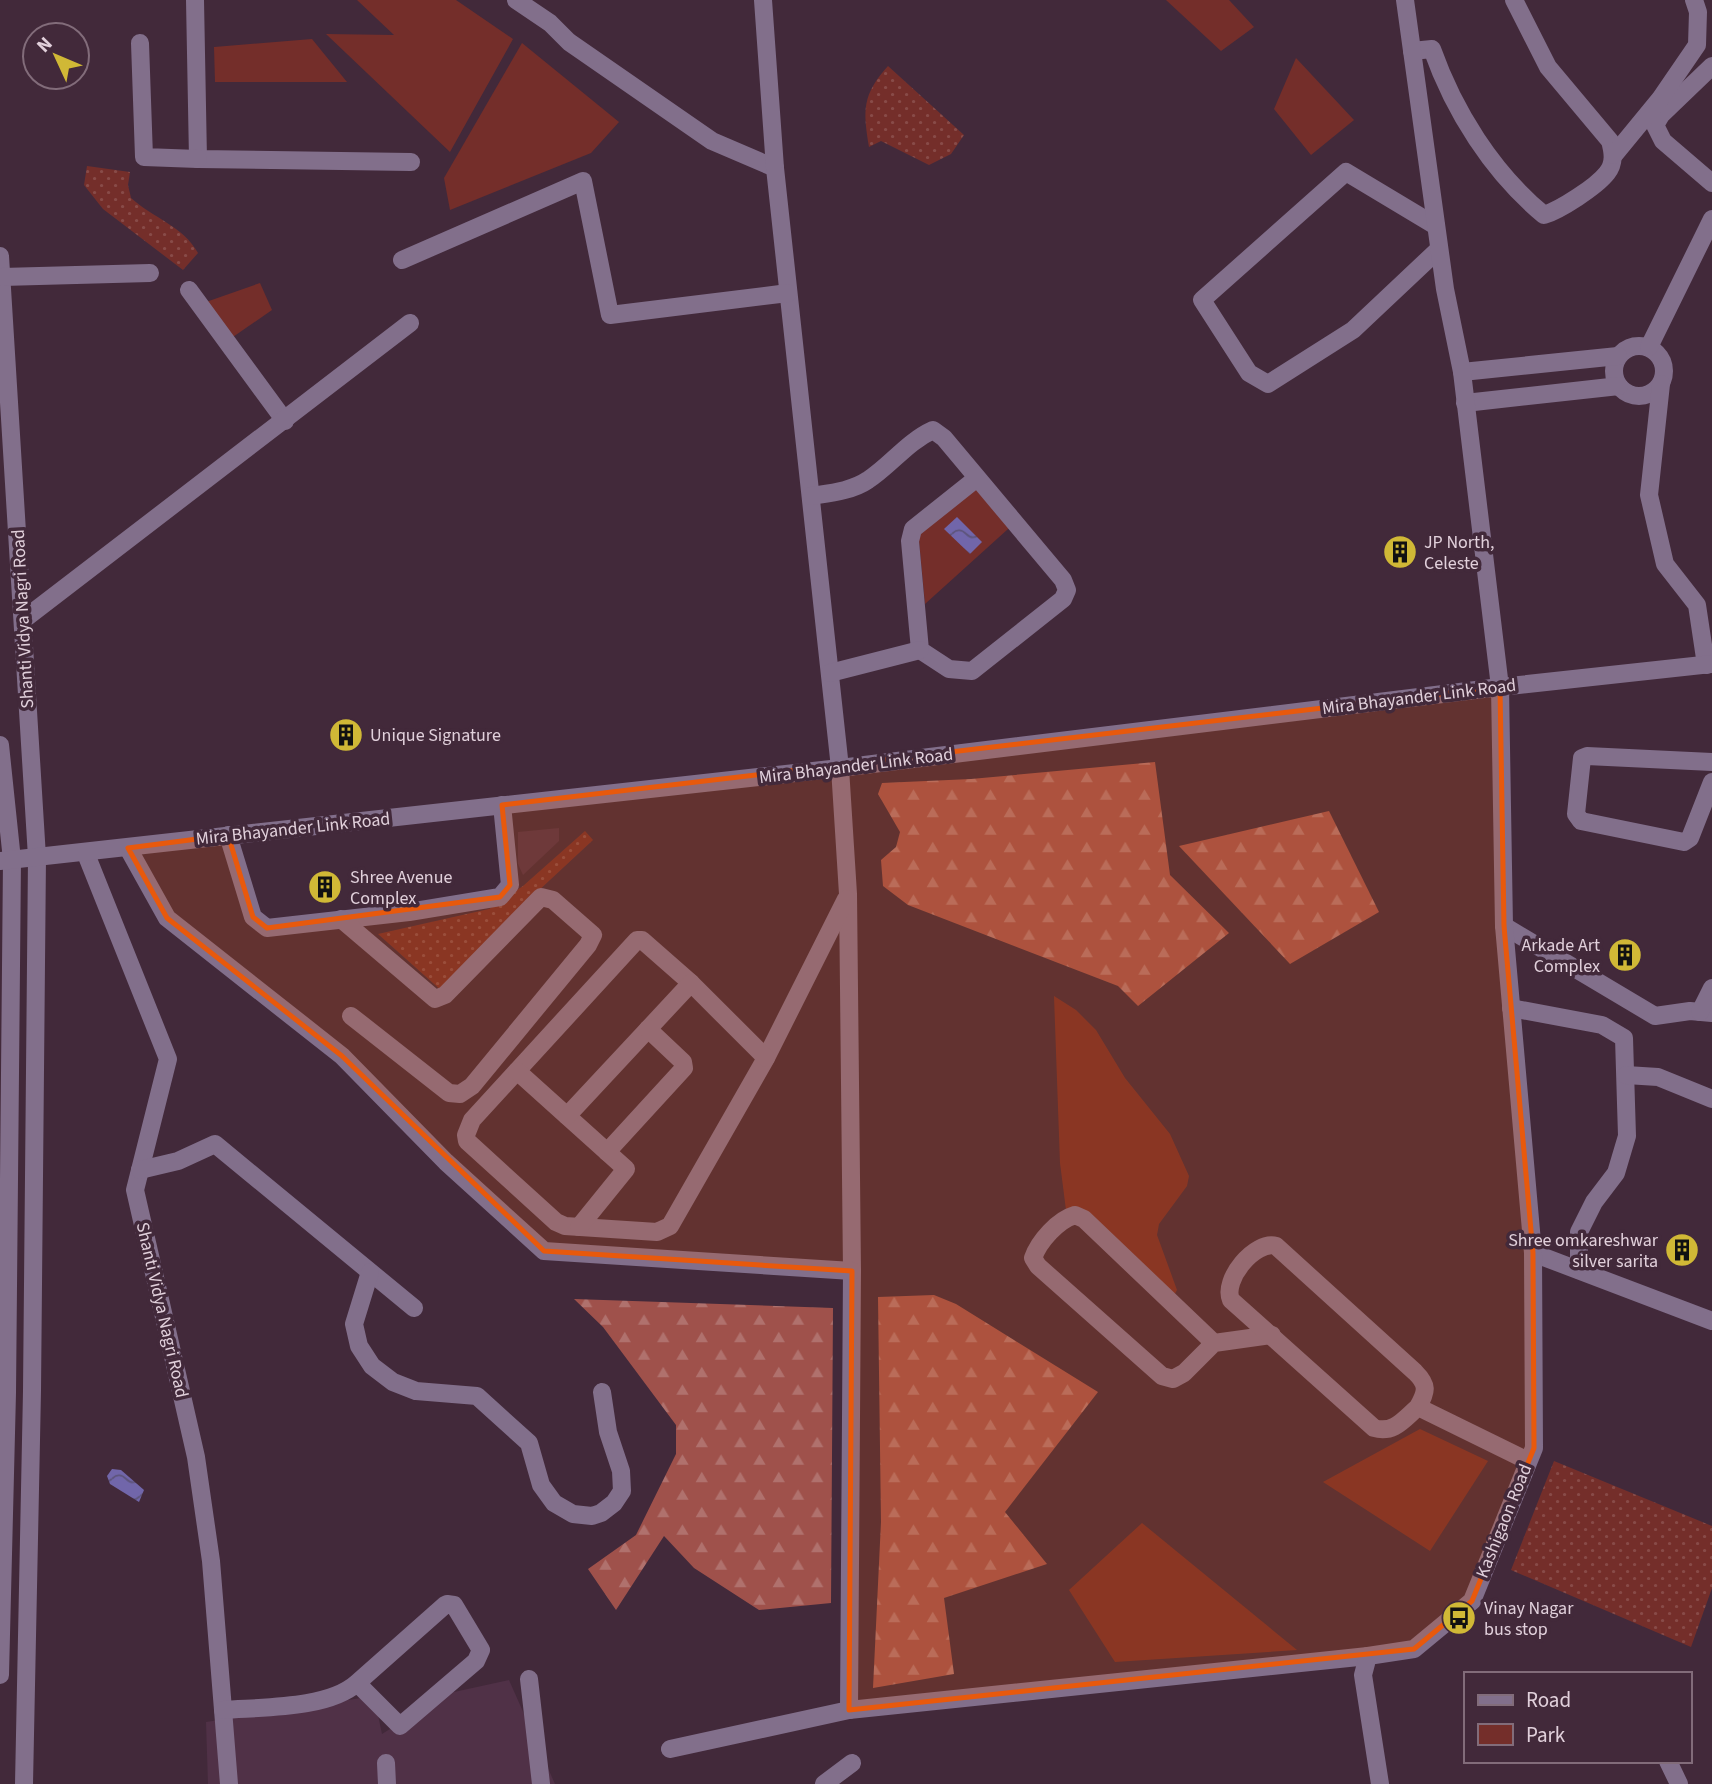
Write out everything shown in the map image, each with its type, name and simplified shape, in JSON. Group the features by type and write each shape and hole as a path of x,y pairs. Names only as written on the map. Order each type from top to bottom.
{"street":[{"path":"195,0 198,159"},
{"path":"516,0 550,23 569,42 712,141 775,168"},
{"path":"763,0 775,168 840,768 848,894 852,1271 849,1710"},
{"name":"Kashigaon Road","path":"670,1749 849,1710 1414,1649 1472,1601 1534,1448 1533,1253 1504,926 1500,687 1462,372 1439,249 1405,0"},
{"path":"1514,0 1548,67 1610,141 1614,155"},
{"path":"1412,51 1432,49 1448,92 1482,148 1544,215 1557,211 1608,172 1614,155 1661,99 1697,45 1698,12 1694,0"},
{"path":"140,43 145,157 411,162"},
{"path":"1712,66 1655,125 1663,141 1712,183"},
{"path":"1436,226 1346,172 1202,300 1249,373 1268,384 1353,330 1439,249"},
{"path":"402,260 583,181 610,315 788,293"},
{"path":"1649,347 1712,219"},
{"name":"Shanti Vidya Nagri Road","path":"0,256 37,857 32,1391 24,1784"},
{"path":"2,277 150,273"},
{"path":"189,290 285,421"},
{"path":"23,620 410,323"},
{"path":"1462,372 1618,356 1632,346 1649,347 1661,359 1664,367 1649,495 1665,564 1697,605 1709,665"},
{"path":"1618,356 1613,371 1624,392 1640,396 1655,390 1661,384"},
{"path":"1465,403 1619,386"},
{"path":"811,496 851,488 868,480 920,436 933,430 944,438 1063,580 1067,590 1063,599 972,671 949,669 920,650 830,673"},
{"path":"920,650 910,562 913,529 977,478"},
{"name":"Mira Bhayander Link Road","path":"6,860 86,854 228,835 840,768 1500,687 1709,665"},
{"path":"0,745 11,972 0,1675"},
{"path":"1712,762 1587,755 1582,758 1576,814 1581,821 1684,842 1690,838 1712,782"},
{"path":"228,835 253,917 267,928 410,912 505,894 510,885 510,876 502,805"},
{"path":"128,848 167,918 342,1056 446,1162 544,1251 852,1271"},
{"name":"Shanti Vidya Nagri Road","path":"86,854 168,1059 135,1190 200,1483 211,1561 229,1784"},
{"path":"766,1058 691,983 642,940 637,940 472,1120 466,1135 467,1141 556,1222 579,1227 657,1232 670,1226 766,1058 848,894"},
{"path":"341,919 435,999 445,995 541,897 554,900 593,935 588,945 472,1086 460,1094 450,1093 351,1016"},
{"path":"1504,926 1655,1016 1706,1013 1712,988"},
{"path":"11,972 36,971"},
{"path":"567,1116 691,983"},
{"path":"1511,1008 1602,1025 1624,1038 1627,1136 1616,1173 1594,1202 1579,1232 1579,1270"},
{"path":"607,1152 684,1068 683,1062 649,1029"},
{"path":"517,1071 626,1168 579,1227"},
{"path":"1626,1074 1658,1077 1712,1099"},
{"path":"10,1080 35,1077"},
{"path":"140,1170 178,1161 215,1144 414,1308"},
{"path":"1214,1343 1084,1219 1075,1215 1065,1218 1037,1248 1033,1258 1038,1266 1162,1376 1173,1379 1184,1373 1214,1343 1272,1335"},
{"path":"1267,1243 1276,1246 1425,1382 1426,1392 1418,1407 1394,1428 1384,1431 1374,1428 1231,1300 1227,1292 1230,1282 1257,1248 1267,1243"},
{"path":"1533,1253 1712,1321"},
{"path":"370,1272 354,1324 359,1346 372,1366 393,1382 416,1391 477,1396 529,1443 541,1485 554,1503 573,1514 592,1516 601,1513 614,1503 622,1491 621,1471 608,1432 602,1392"},
{"path":"4,1394 32,1391"},
{"path":"1418,1407 1528,1461"},
{"path":"223,1710 333,1698 357,1683 447,1604 454,1605 481,1650 476,1661 400,1726 357,1683"},
{"path":"1367,1656 1363,1675 1380,1784"},
{"path":"529,1679 541,1784"},
{"path":"386,1763 387,1784"},
{"path":"824,1784 852,1763"},
{"path":"1669,1763 1679,1784"}],"highlighted area":[{"path":"1500,687 1504,926 1533,1253 1534,1448 1472,1601 1414,1649 849,1710 852,1271 544,1251 342,1056 167,918 128,848 228,835 253,917 267,928 500,897 510,885 502,805"}],"shaded area":[{"path":"559,828 559,841 523,875 518,864 518,832"},
{"path":"509,1680 555,1784 208,1784 206,1722 374,1696 382,1734 445,1694"}],"green space":[{"path":"357,0 456,0 513,39 450,152 326,34 394,35"},
{"path":"1166,0 1229,0 1254,27 1221,51"},
{"path":"312,39 347,82 215,82 214,47"},
{"path":"522,43 619,122 591,153 450,210 444,178"},
{"path":"1296,58 1354,120 1311,155 1274,109"},
{"path":"888,66 964,135 951,154 929,165 881,141 869,147 866,104 873,86"},
{"path":"87,166 130,172 128,185 131,198 176,229 198,253 183,270 103,209 84,185"},
{"path":"260,283 272,310 230,339 206,302"},
{"path":"980,470 1019,519 925,604 918,530"},
{"path":"1155,762 1170,875 1229,933 1138,1006 1118,986 908,905 883,886 881,860 896,847 900,832 878,794 882,783 971,779"},
{"path":"1329,811 1379,912 1290,964 1179,846"},
{"path":"585,831 593,840 507,920 443,992 378,934 489,909 523,886"},
{"path":"1054,996 1076,1010 1096,1030 1125,1078 1170,1134 1189,1176 1187,1186 1159,1224 1157,1235 1177,1290 1172,1299 1066,1210 1060,1163"},
{"path":"934,1295 956,1304 1098,1392 1005,1512 1047,1564 944,1598 954,1674 873,1688 881,1522 878,1297"},
{"path":"574,1299 833,1308 831,1603 759,1610 694,1568 664,1536 616,1610 588,1569 636,1535 676,1454 676,1425 603,1327"},
{"path":"1420,1429 1488,1461 1430,1551 1323,1482"},
{"path":"1554,1461 1712,1526 1712,1588 1691,1647 1511,1570"},
{"path":"1142,1523 1297,1650 1115,1662 1069,1590"}],"water":[{"path":"957,517 982,542 970,554 944,529"},
{"path":"112,1469 121,1470 144,1490 139,1502 110,1484 107,1476"}],"place":[{"name":"JP North, Celeste","path":"1400,552"},
{"name":"Unique Signature","path":"346,735"},
{"name":"Shree Avenue Complex","path":"325,887"},
{"name":"Arkade Art Complex","path":"1625,955"},
{"name":"Shree omkareshwar silver sarita","path":"1682,1250"},
{"name":"Vinay Nagar bus stop","path":"1459,1618"}]}
